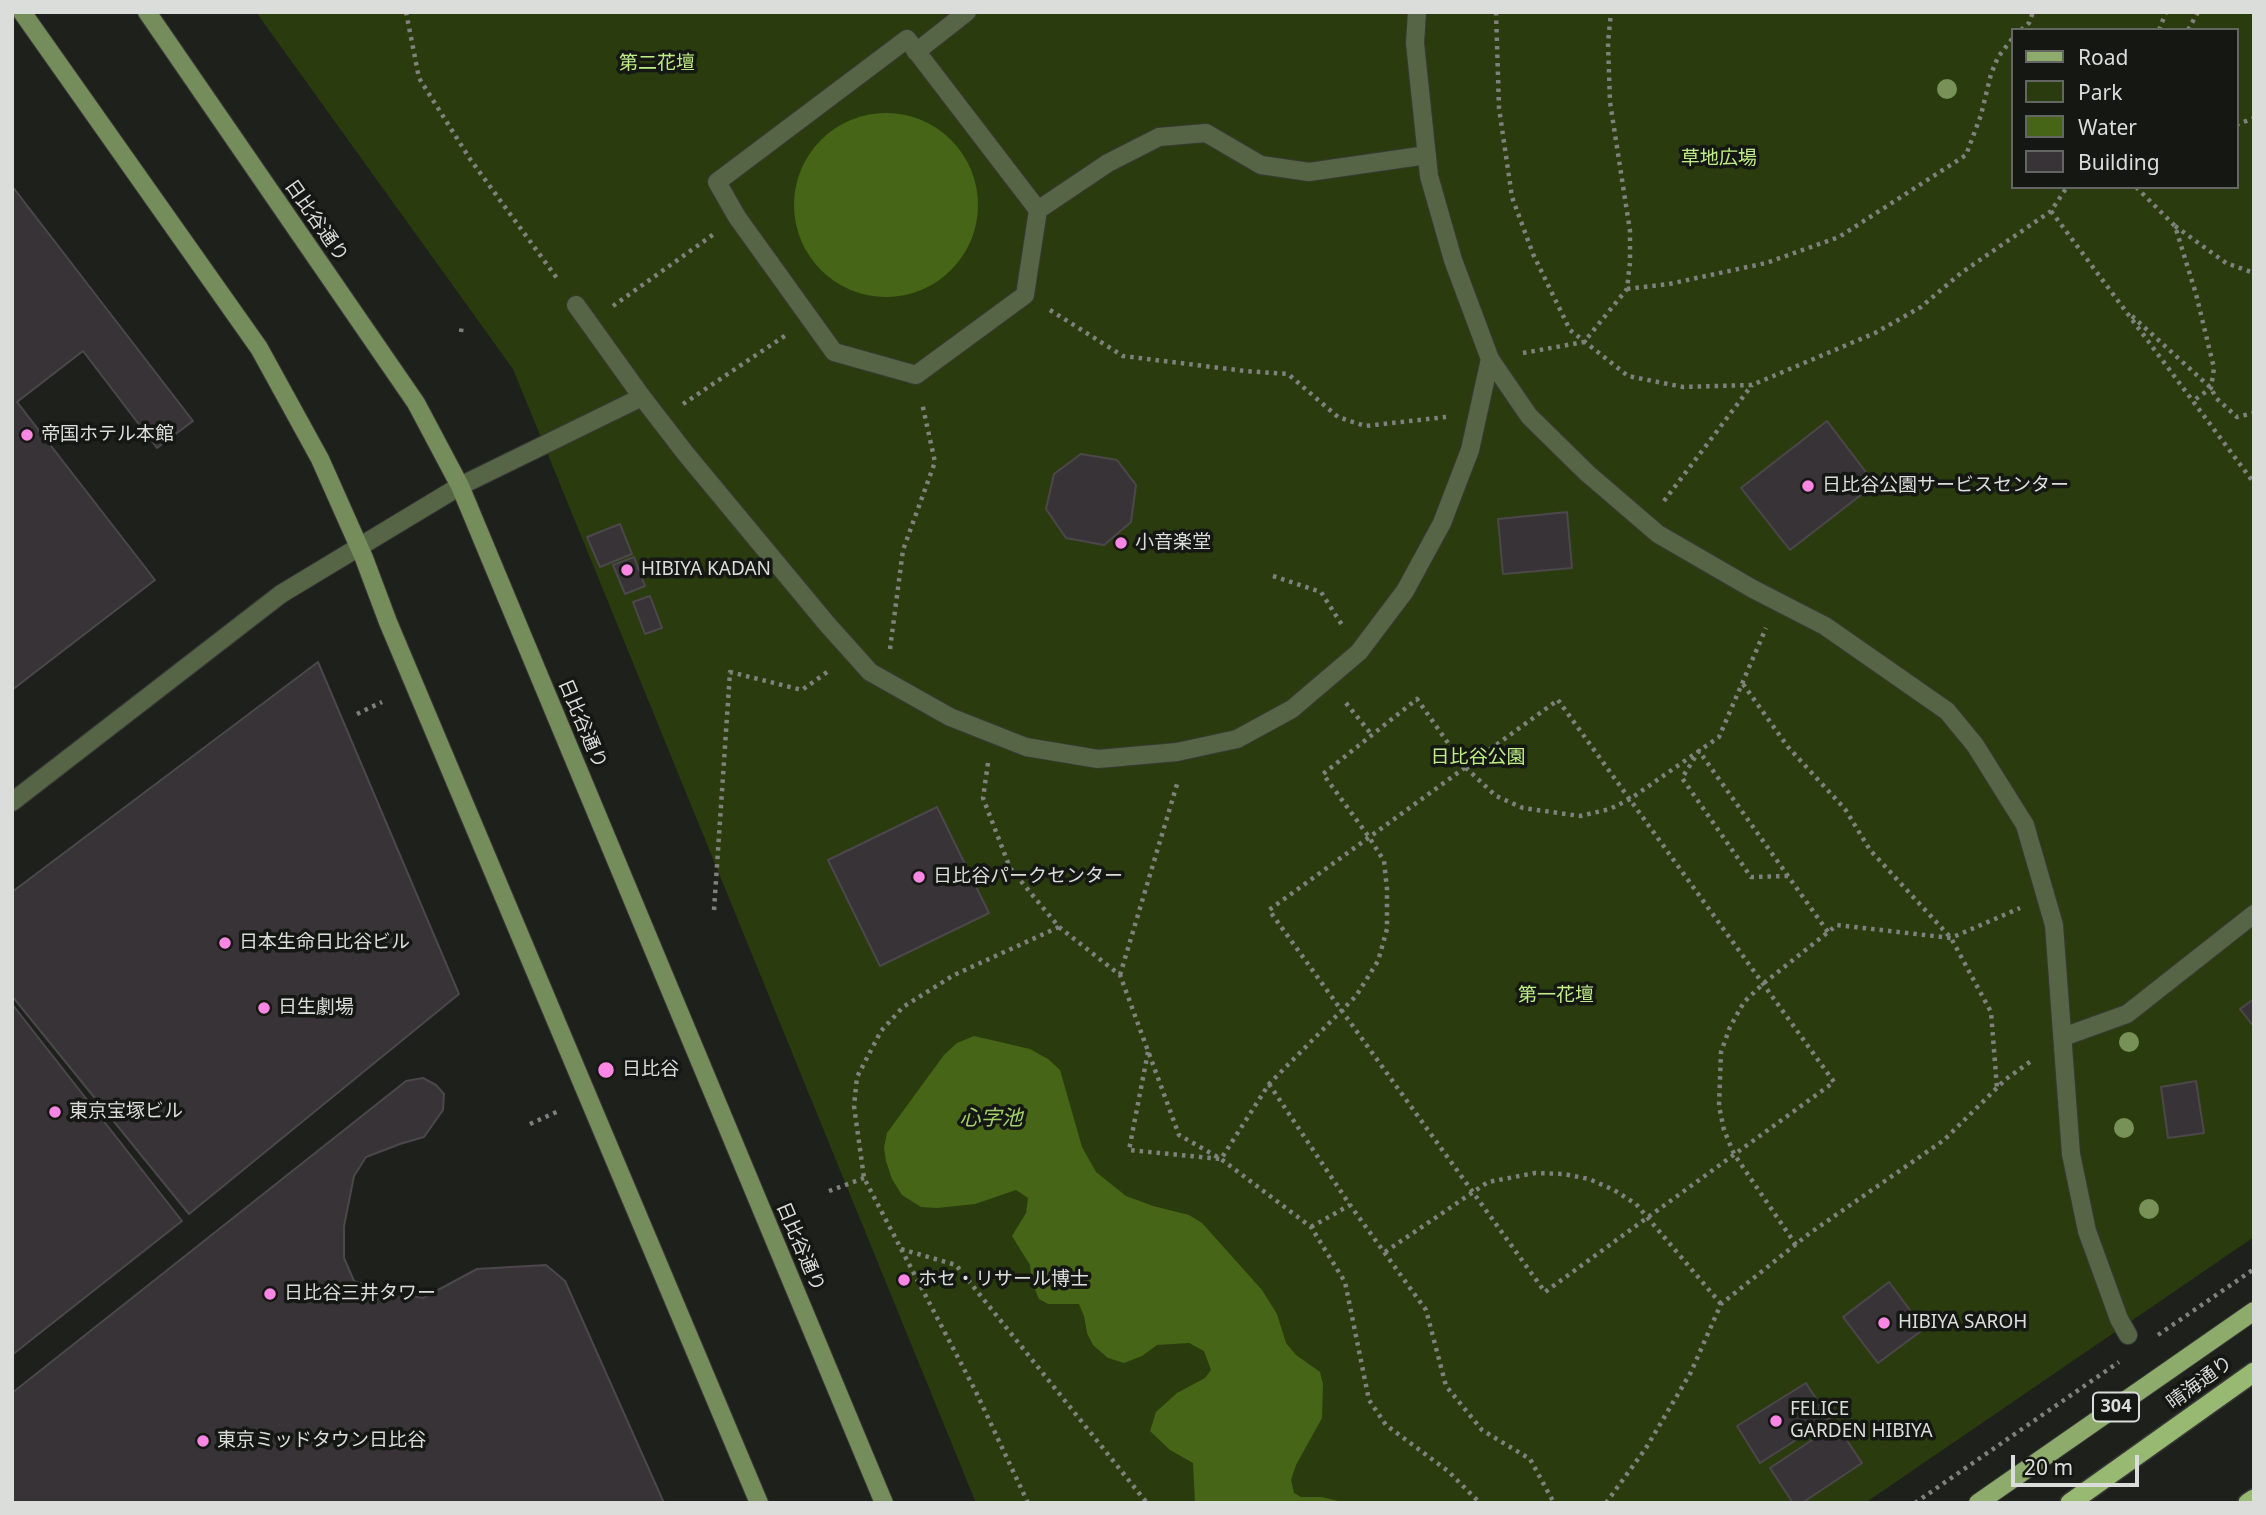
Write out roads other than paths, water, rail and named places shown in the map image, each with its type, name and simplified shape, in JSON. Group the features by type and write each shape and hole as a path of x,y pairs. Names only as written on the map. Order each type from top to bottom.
{"highway":[{"name":"晴海通り","path":"2070,1503 2254,1372"},
{"path":"2248,1503 2254,1499"}],"main road":[{"path":"23,12 259,348 320,459 359,546 388,622 759,1503"},
{"name":"日比谷通り","path":"147,12 416,403 460,486 884,1503"},
{"name":"304","path":"1978,1503 2254,1311"}],"street":[{"path":"916,52 967,12"},
{"path":"1418,12 1415,43 1429,176 1453,260 1490,359 1529,416 1587,473 1658,534 1825,626 1947,711 1975,745 2025,825 2054,925 2071,1154 2084,1218 2119,1319 2128,1335"},
{"path":"906,38 1038,210 1025,295 916,375 834,352 737,217 717,182 906,38"},
{"path":"1038,210 1108,163 1159,137 1206,134 1261,165 1309,172 1427,155"},
{"path":"576,305 659,420 827,624 870,672 950,716 1026,747 1098,759 1187,749 1237,738 1292,709 1359,652 1405,591 1443,523 1470,450 1490,359"},
{"path":"12,802 281,594 460,486 642,397"},
{"path":"2063,1037 2127,1014 2254,914"}],"water":[{"path":"886,113 921,120 951,140 971,170 978,205 971,240 951,270 921,290 886,297 851,290 821,270 801,240 794,205 801,170 821,140 851,120"},
{"name":"心字池","path":"974,1036 1030,1049 1048,1059 1060,1070 1082,1147 1096,1172 1126,1196 1189,1215 1202,1223 1262,1290 1277,1314 1286,1343 1296,1355 1320,1372 1323,1384 1322,1418 1296,1465 1291,1480 1294,1493 1301,1497 1322,1497 1346,1503 1195,1503 1193,1463 1170,1450 1150,1431 1156,1412 1177,1393 1205,1378 1211,1370 1204,1351 1189,1343 1157,1345 1142,1356 1124,1363 1108,1358 1093,1345 1079,1304 1048,1304 1039,1299 1032,1282 1030,1265 1012,1236 1026,1213 1028,1198 1016,1190 975,1204 937,1208 921,1207 902,1195 892,1179 886,1161 884,1148 887,1133 944,1055 957,1043"}],"place":[{"name":"帝国ホテル本館","path":"27,435"},
{"name":"日比谷公園サービスセンター","path":"1808,486"},
{"name":"小音楽堂","path":"1121,543"},
{"name":"HIBIYA KADAN","path":"627,570"},
{"name":"日比谷パークセンター","path":"919,877"},
{"name":"日本生命日比谷ビル","path":"225,943"},
{"name":"日生劇場","path":"264,1008"},
{"name":"日比谷","path":"606,1070"},
{"name":"東京宝塚ビル","path":"55,1112"},
{"name":"ホセ・リサール博士","path":"904,1280"},
{"name":"日比谷三井タワー","path":"270,1294"},
{"name":"HIBIYA SAROH","path":"1884,1323"},
{"name":"FELICE GARDEN HIBIYA","path":"1776,1421"},
{"name":"東京ミッドタウン日比谷","path":"203,1441"}],"park label":[{"name":"第二花壇","path":"657,64"},
{"name":"草地広場","path":"1719,159"},
{"name":"日比谷公園","path":"1478,758"},
{"name":"第一花壇","path":"1556,996"}]}
